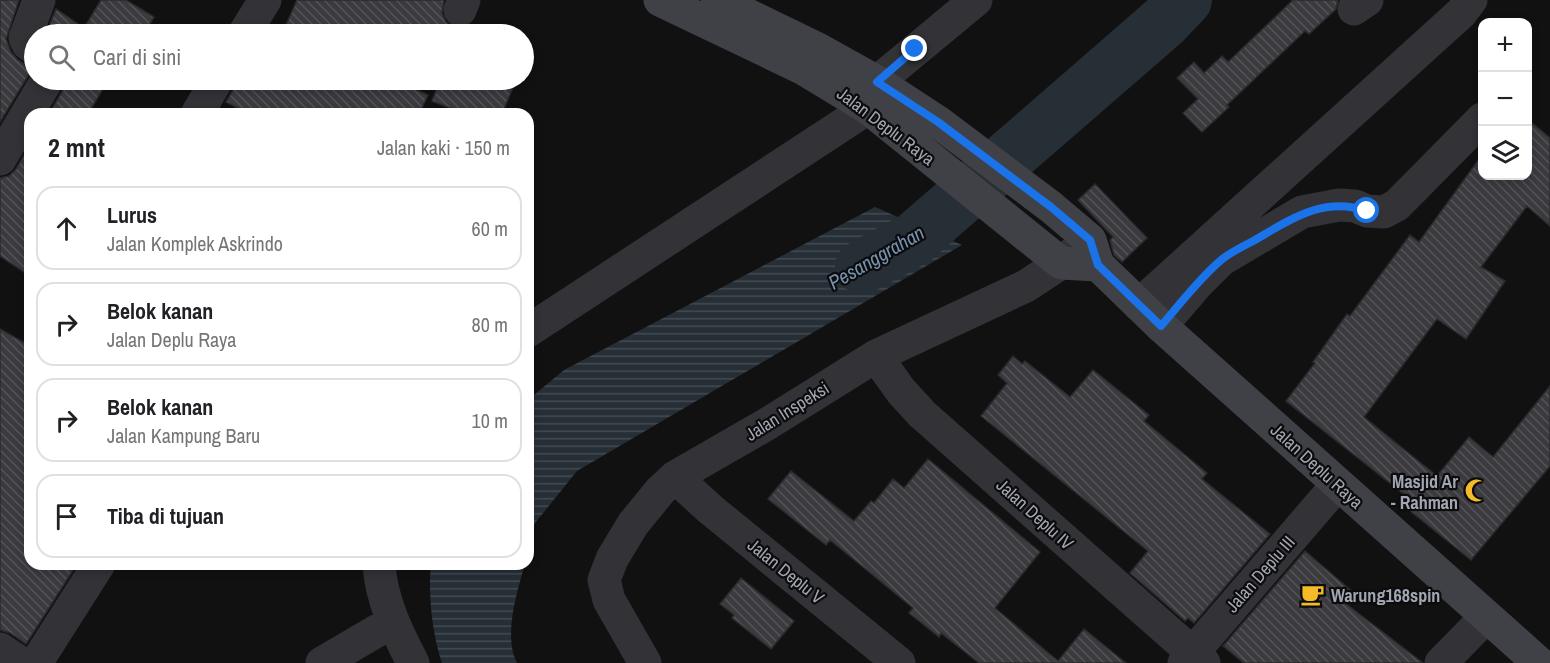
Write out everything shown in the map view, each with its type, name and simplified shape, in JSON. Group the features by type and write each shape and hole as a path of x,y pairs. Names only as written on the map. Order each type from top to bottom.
{"main road":[{"name":"Jalan Deplu Raya","path":"660,0 802,68 938,122 1051,207 1150,315 1337,485 1539,663"},
{"name":"Jalan Deplu Raya","path":"717,0 816,48 872,95 920,150 1061,263"},
{"path":"1061,263 1094,252"}],"street":[{"path":"30,24 39,0"},
{"path":"250,24 265,0"},
{"path":"534,327 872,95 976,0"},
{"path":"1150,315 1461,13 1471,0"},
{"path":"30,108 41,90"},
{"path":"201,108 211,90"},
{"path":"0,159 24,119"},
{"path":"1150,315 1198,282 1221,260 1302,212 1339,205 1384,212 1397,205 1478,123"},
{"name":"Jalan Inspeksi","path":"645,663 609,600 604,580 612,559 633,524 660,491 675,477 767,424 876,356 1026,286 1061,263"},
{"name":"Jalan Deplu IV","path":"876,356 901,391 922,414 1193,660"},
{"name":"Jalan Deplu V","path":"675,477 710,509 899,663"},
{"name":"Jalan Deplu III","path":"1193,660 1337,485"},
{"path":"36,663 95,570"},
{"path":"380,570 392,622 413,663"},
{"path":"1441,663 1486,617"},
{"path":"322,663 392,622"},
{"path":"0,649 21,663"}],"water":[{"path":"875,207 962,245 577,471 534,527 534,395 564,370"},
{"path":"431,570 523,570 511,627 513,652 517,663 442,663 436,640 430,588"}],"building":[{"path":"0,0 19,0 6,39 11,52 24,64 24,82 0,122"},
{"path":"101,0 126,0 154,17 150,24 86,24"},
{"path":"297,0 444,0 442,13 449,24 286,24"},
{"path":"1293,0 1338,0 1336,9 1309,34 1305,31 1202,132 1183,113 1198,99 1177,78 1194,62 1204,73 1222,56 1228,62"},
{"path":"56,9 78,24 50,24"},
{"path":"63,90 102,90 92,108 52,108"},
{"path":"233,90 417,90 428,95 422,108 238,108 226,102"},
{"path":"436,90 512,90 504,108 450,108 432,101"},
{"path":"1532,123 1550,138 1550,226 1527,206 1481,267 1505,281 1466,339 1437,319 1364,417 1437,476 1469,437 1493,457 1550,386 1550,466 1471,560 1409,510 1415,503 1286,401 1315,363 1313,362 1347,314 1350,316 1410,235 1419,242 1478,161 1478,180 1532,180"},
{"path":"24,155 24,272 0,256 0,178 9,176"},
{"path":"1095,184 1147,238 1122,262 1114,255 1110,240 1113,237 1078,200"},
{"path":"0,329 24,343 24,570 73,570 26,644 10,633 0,630"},
{"path":"1013,356 1022,364 1025,361 1070,397 1093,370 1149,415 1144,421 1207,473 1202,479 1270,534 1194,623 1188,618 1185,621 1130,573 1148,551 981,416 1007,383 998,375"},
{"path":"928,459 1040,552 995,608 1058,661 1084,629 1126,663 979,663 941,633 939,637 909,613 913,608 830,540 826,545 768,499 791,471 854,521 871,501 874,503 893,479 904,488"},
{"path":"1305,551 1354,593 1345,603 1423,663 1244,663 1223,646"},
{"path":"741,578 794,621 771,649 732,618 734,615 720,604"}],"waterway":[{"name":"Pesanggrahan","path":"862,267 914,239 1165,21 1185,0"}],"place":[{"name":"Masjid Ar - Rahman","path":"1476,491"},
{"name":"Warung168spin","path":"1313,595"}],"route":[{"path":"915,49 877,82 938,122 1051,207 1090,240 1098,265 1161,326 1198,282 1221,260 1302,212 1339,205 1355,206 1367,211"}]}
